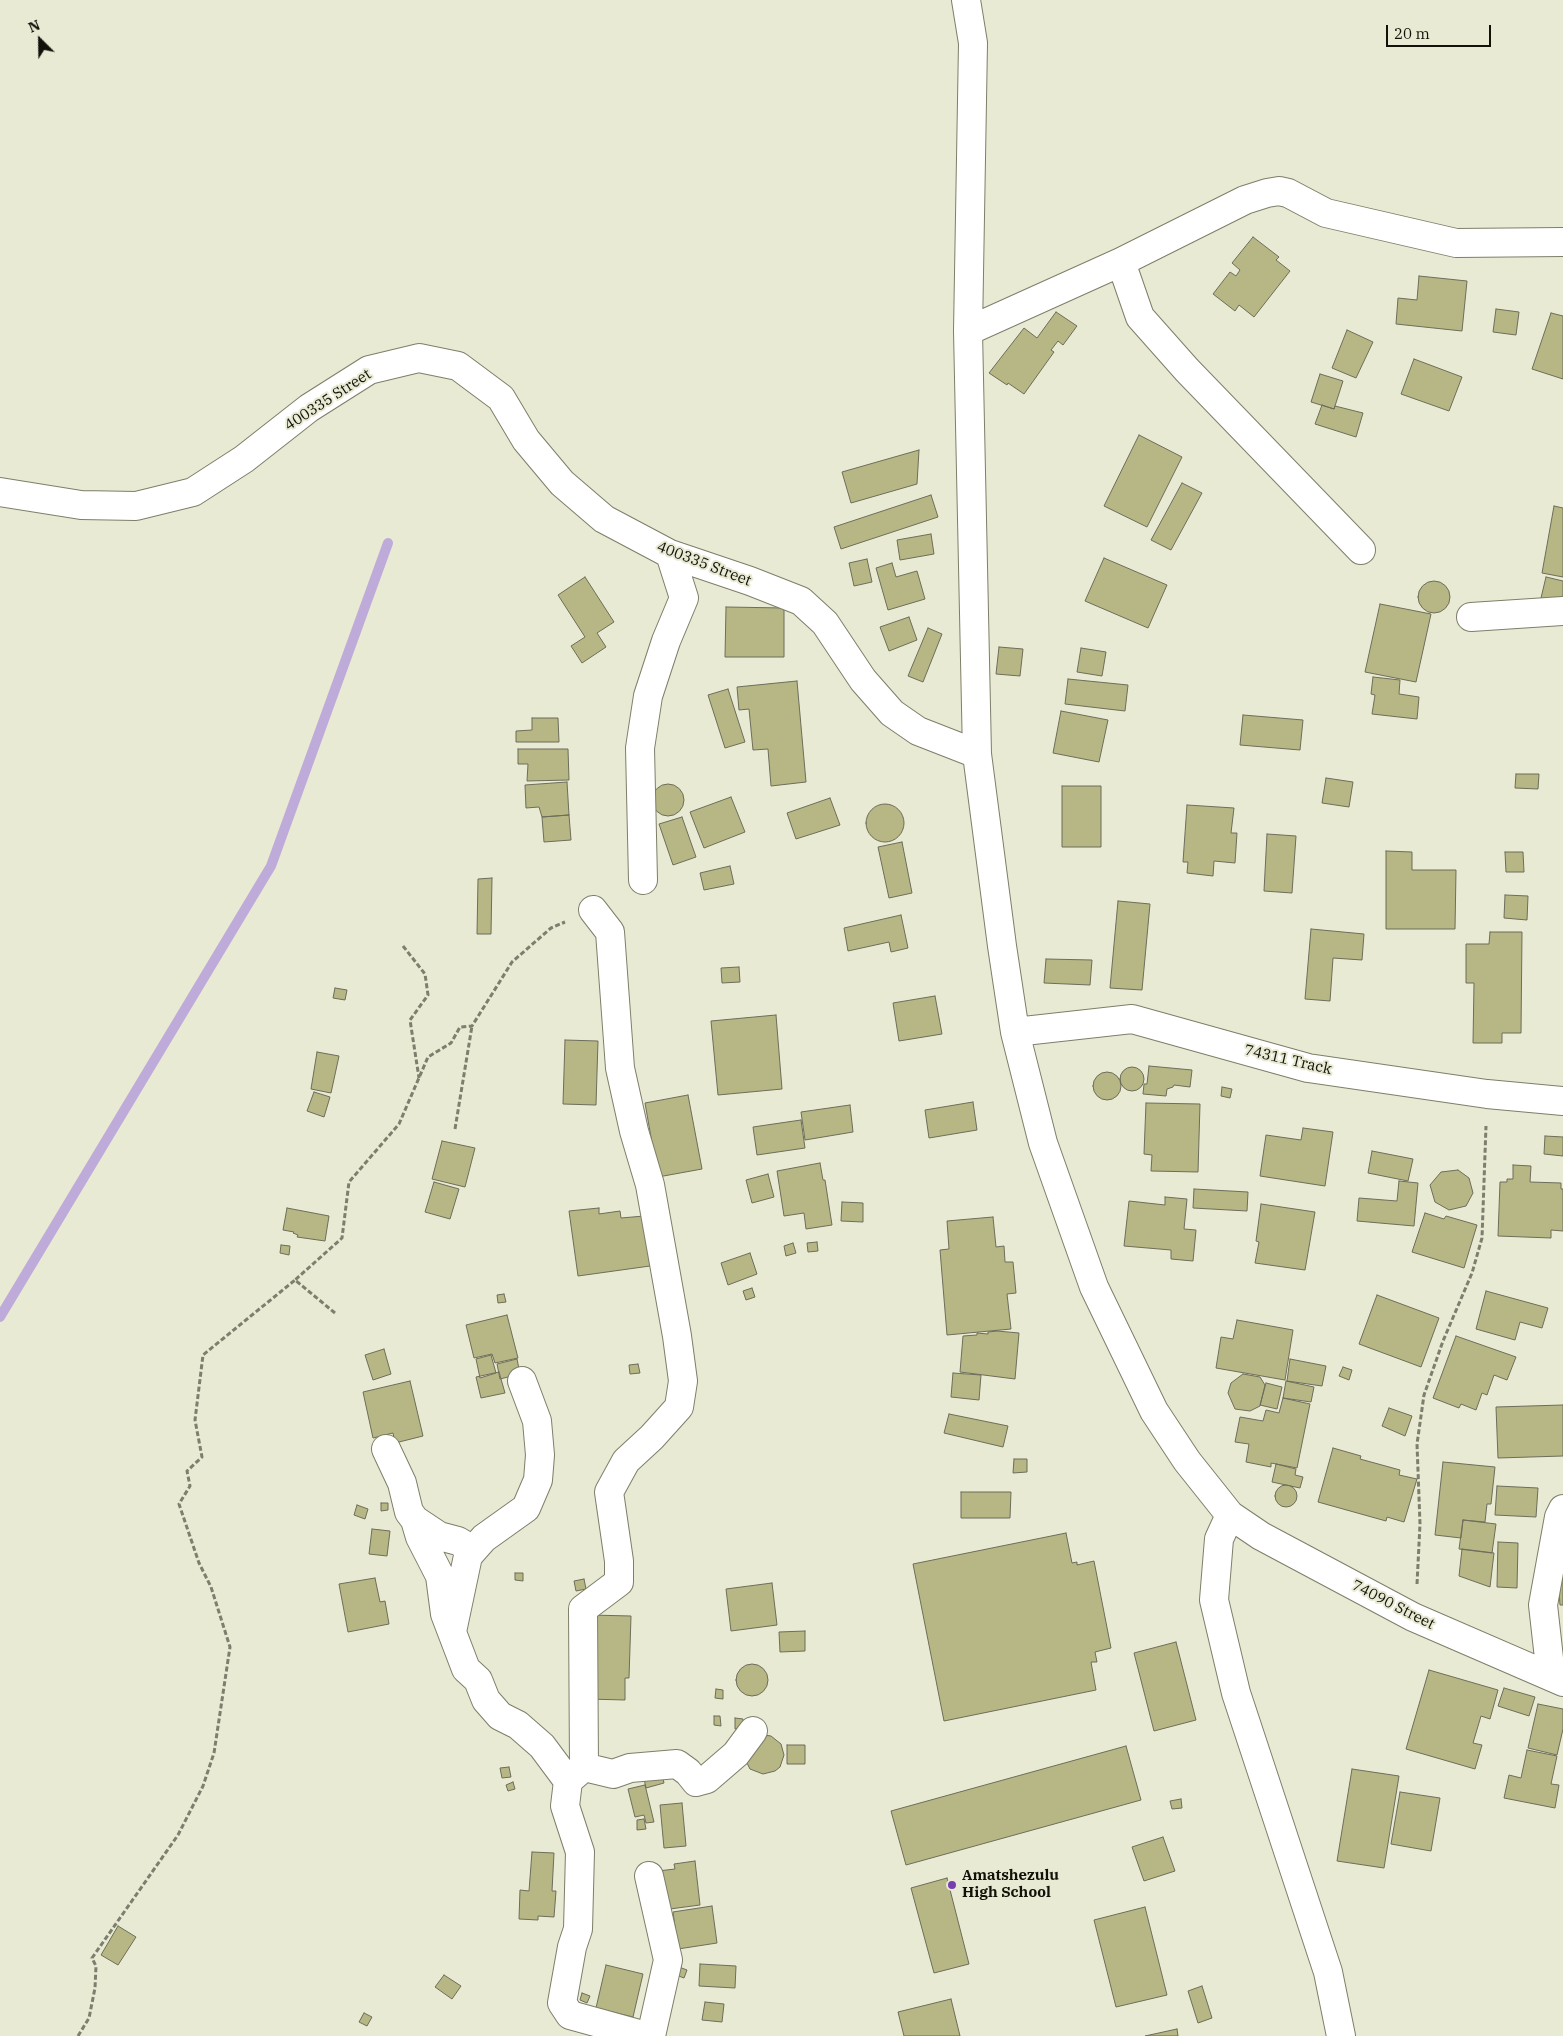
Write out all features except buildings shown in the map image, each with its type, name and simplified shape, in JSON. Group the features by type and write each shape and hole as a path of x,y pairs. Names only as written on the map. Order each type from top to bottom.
{"street":[{"name":"74090 Street","path":"966,0 973,43 968,331 977,754 1002,946 1016,1032 1043,1143 1094,1288 1154,1411 1187,1461 1230,1515 1262,1536 1413,1617 1557,1679"},
{"path":"968,331 1122,262 1245,200 1279,191 1288,193 1326,214 1456,243 1563,242"},
{"path":"1122,262 1140,317 1187,370 1362,550"},
{"name":"400335 Street","path":"0,492 81,505 136,506 193,492 244,460 309,408 369,370 419,358 458,366 501,398 526,440 562,483 604,519 670,554 750,581 801,601 825,623 863,680 892,713 918,731 977,754"},
{"path":"643,880 640,748 648,696 666,641 684,598 670,554"},
{"path":"1471,617 1563,611"},
{"path":"593,910 610,932 620,1068 634,1131 650,1185 677,1336 683,1381 679,1407 626,1461 609,1492 619,1561 619,1582 583,1609 576,1774 565,1806 580,1852 578,1929 572,1947 562,2003 570,2016 646,2036"},
{"name":"74311 Track","path":"1016,1032 1132,1019 1308,1068 1487,1094 1563,1101"},
{"path":"452,1633 468,1556 484,1538 526,1508 538,1480 540,1455 537,1421 522,1381"},
{"path":"386,1449 402,1483 409,1512 416,1520 439,1536 458,1541 473,1550"},
{"path":"1557,1679 1543,1605 1559,1517 1563,1509"},
{"path":"1230,1515 1218,1539 1214,1600 1236,1693 1328,1972 1341,2036"},
{"path":"416,1520 420,1537 440,1576 445,1614 466,1669 478,1680 486,1700 500,1716 518,1725 576,1774 613,1774 630,1768 677,1764 688,1772 696,1782 707,1779 736,1754 753,1731"},
{"path":"649,1876 668,1960 651,2036"}],"path":[{"path":"455,1129 472,1026 512,962 551,928 593,910"},
{"path":"403,946 425,974 428,995 410,1020 419,1079"},
{"path":"78,2036 89,2018 95,1988 96,1966 92,1958 178,1835 202,1786 214,1753 230,1647 211,1587 199,1563 179,1504 190,1486 187,1471 202,1458 195,1420 203,1355 295,1280 342,1238 349,1182 399,1124 428,1057 451,1043 460,1027 472,1026"},
{"path":"1413,1617 1420,1524 1418,1444 1424,1395 1443,1341 1472,1273 1482,1238 1487,1094"},
{"path":"295,1280 335,1313"}],"waterway":[{"path":"0,1317 271,866 388,543"}],"place":[{"name":"Amatshezulu High School","path":"952,1885"}]}
